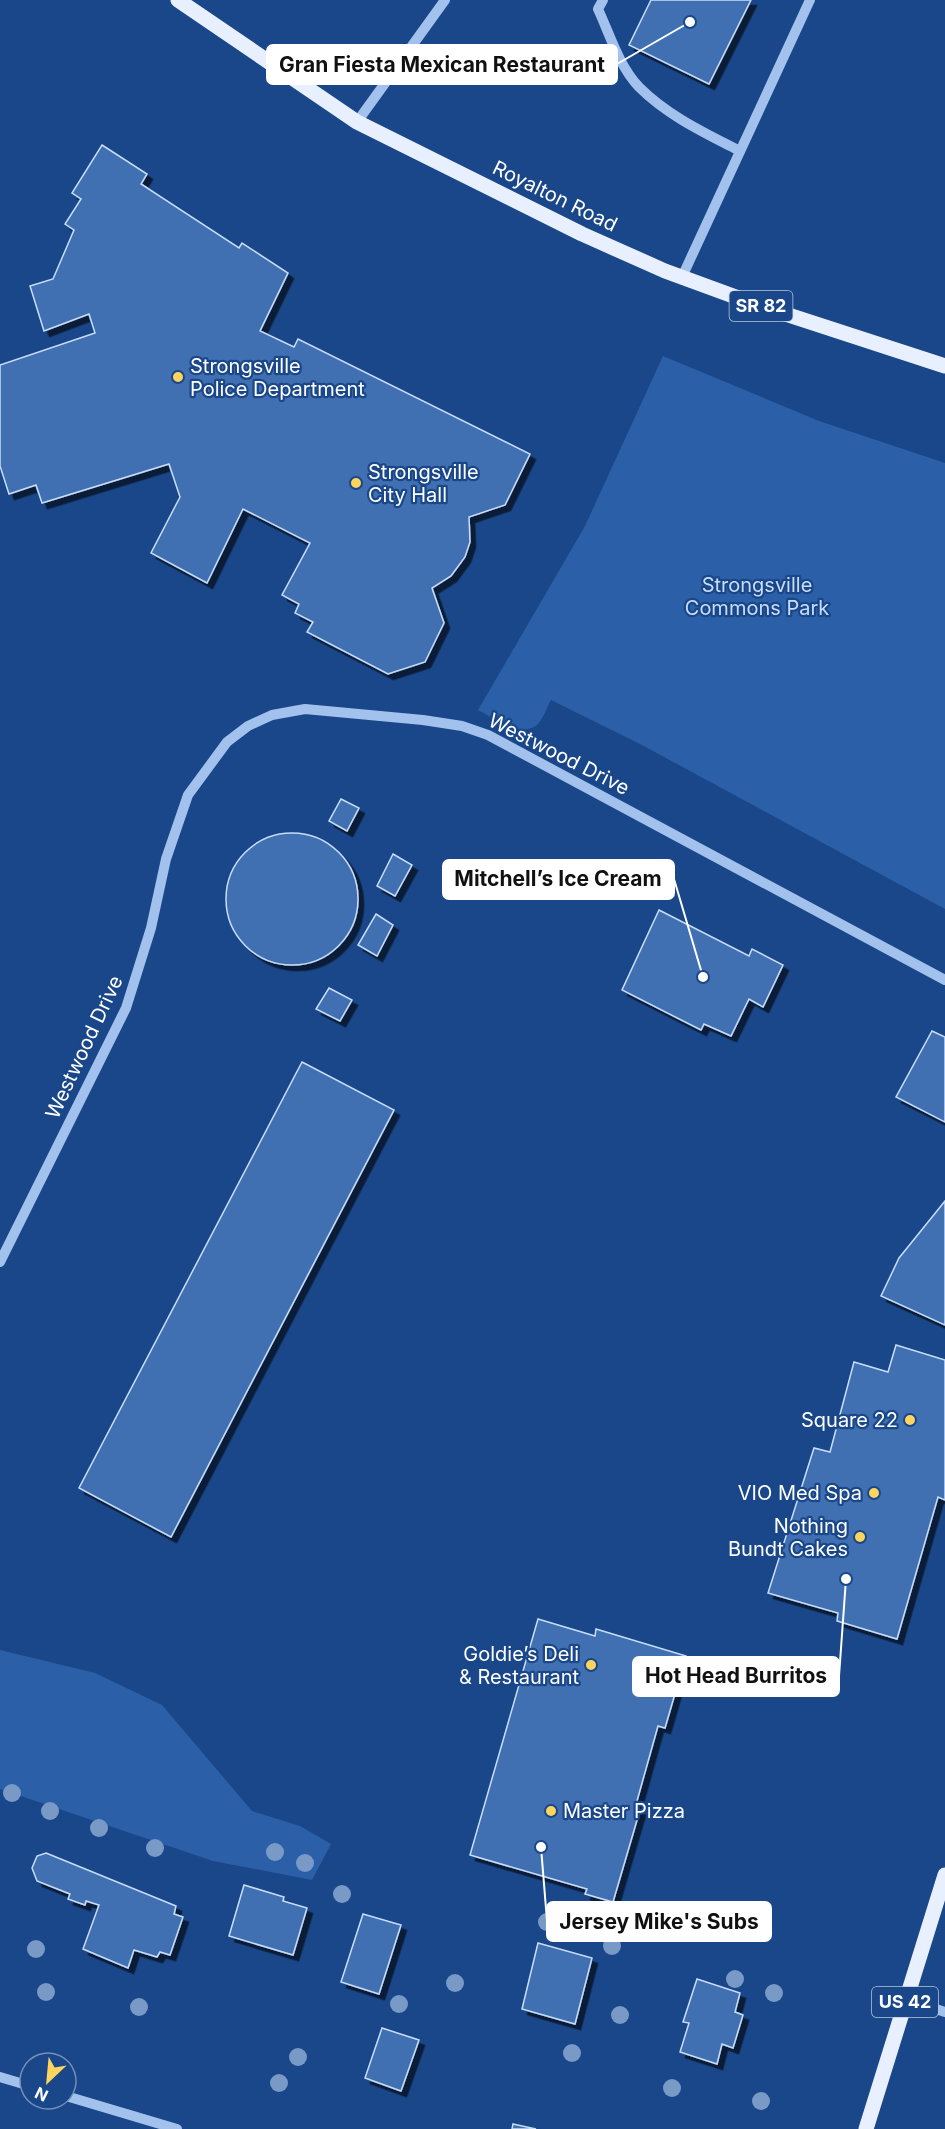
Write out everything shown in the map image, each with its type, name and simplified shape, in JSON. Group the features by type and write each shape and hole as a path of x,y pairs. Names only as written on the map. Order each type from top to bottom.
{"main road":[{"name":"Royalton Road","path":"178,0 357,122 582,234 682,277 755,304 945,366"},
{"name":"US 42","path":"866,2129 945,1875"}],"street":[{"path":"357,122 445,0"},
{"path":"603,0 598,9 618,55 639,86 681,121 741,151"},
{"path":"682,277 810,0"},
{"name":"Westwood Drive","path":"0,1262 126,1008 151,928 166,860 188,795 227,742 248,726 272,715 305,708 354,711 462,726 488,735 945,980"},
{"path":"921,2004 945,2012"},
{"path":"0,2077 18,2082"},
{"path":"78,2100 177,2129"}],"green space":[{"name":"Strongsville Commons Park","path":"663,356 819,421 945,463 945,909 640,744 551,700 539,723 523,729 507,725 478,710 585,526"},
{"path":"0,1650 95,1673 162,1705 252,1811 300,1826 331,1844 312,1880 213,1861 0,1789"}],"building":[{"path":"651,0 751,0 709,84 629,45"},
{"path":"102,145 147,174 141,184 239,248 242,243 288,273 260,331 294,347 298,339 530,454 505,505 469,517 470,542 465,557 451,576 432,588 444,623 425,662 388,674 307,632 313,622 295,613 299,604 282,595 310,543 243,509 207,583 151,553 180,497 169,464 42,503 36,485 9,494 0,466 0,365 95,333 89,314 44,331 30,286 53,279 74,230 65,224 81,199 72,193"},
{"path":"341,799 359,808 347,831 329,821"},
{"path":"292,833 317,838 339,852 353,874 358,899 353,924 339,946 317,960 292,965 267,960 245,946 231,924 226,899 231,874 245,852 267,838"},
{"path":"393,854 412,865 395,896 377,886"},
{"path":"659,910 749,956 752,949 783,965 763,1007 749,999 731,1036 704,1024 701,1030 622,990"},
{"path":"376,914 393,925 377,956 358,945"},
{"path":"329,988 352,1000 340,1021 316,1009"},
{"path":"932,1031 945,1037 945,1122 896,1097"},
{"path":"302,1062 394,1110 171,1537 79,1488"},
{"path":"945,1201 945,1325 881,1296 899,1258"},
{"path":"896,1345 945,1360 945,1500 938,1497 897,1639 837,1621 838,1613 768,1593 814,1448 830,1452 854,1362 888,1372"},
{"path":"538,1619 595,1636 596,1629 686,1656 665,1728 658,1726 635,1808 640,1810 613,1902 585,1894 587,1889 470,1855"},
{"path":"46,1853 176,1906 174,1914 183,1917 170,1955 160,1952 157,1957 134,1950 128,1968 83,1949 99,1905 86,1901 85,1905 68,1899 70,1894 37,1881 32,1868 37,1856"},
{"path":"244,1885 284,1897 283,1901 307,1908 293,1955 229,1936"},
{"path":"363,1914 401,1925 379,1994 341,1982"},
{"path":"538,1943 592,1958 575,2024 522,2009"},
{"path":"697,1979 740,1993 735,2012 743,2015 733,2048 722,2044 717,2064 680,2052 689,2023 683,2022"},
{"path":"382,2028 419,2040 401,2091 365,2078"},
{"path":"513,2124 536,2129 512,2129"}],"place":[{"name":"Gran Fiesta Mexican Restaurant","path":"690,22"},
{"name":"Strongsville Police Department","path":"178,377"},
{"name":"Strongsville City Hall","path":"356,483"},
{"name":"Mitchell’s Ice Cream","path":"703,977"},
{"name":"Square 22","path":"910,1420"},
{"name":"VIO Med Spa","path":"874,1493"},
{"name":"Nothing Bundt Cakes","path":"860,1537"},
{"name":"Hot Head Burritos","path":"846,1579"},
{"name":"Goldie’s Deli & Restaurant","path":"591,1665"},
{"name":"Master Pizza","path":"551,1811"},
{"name":"Jersey Mike's Subs","path":"541,1847"}]}
